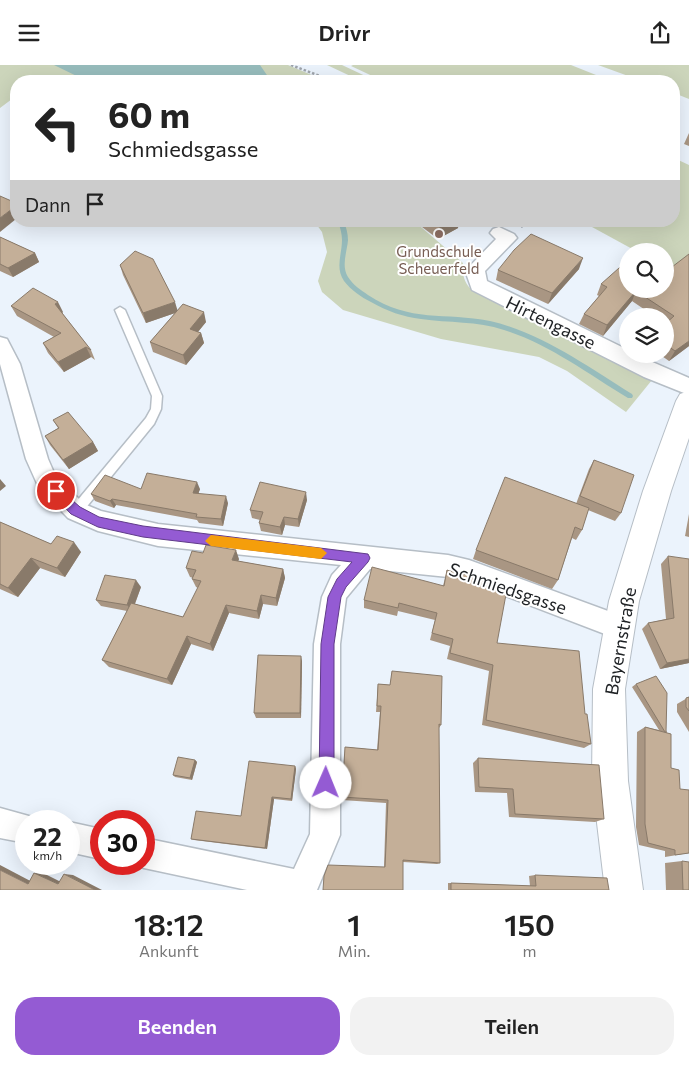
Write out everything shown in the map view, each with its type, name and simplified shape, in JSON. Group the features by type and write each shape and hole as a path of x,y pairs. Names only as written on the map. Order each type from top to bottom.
{"street":[{"name":"Hirtengasse","path":"499,233 508,238 477,268 475,273 479,285 651,371 689,387"},
{"name":"Schmiedsgasse","path":"0,344 10,364 37,459 47,481 76,511 98,521 158,535 448,566 469,571 618,627"},
{"name":"Bayernstraße","path":"624,890 610,771 609,689 618,627 656,491 689,401"},
{"path":"155,855 301,888 325,835 327,644 334,597 341,583 364,558"},
{"path":"0,823 15,826"}],"lane":[{"path":"76,511 150,421 156,409 157,396 120,311"}],"path":[{"path":"291,65 317,75"}],"shaded area":[{"path":"0,65 288,65 312,75 10,75 10,100 0,108"},
{"path":"54,65 260,65 267,75 75,75"},
{"path":"327,65 342,65 363,75 348,75"},
{"path":"571,65 596,75 370,75 351,66"},
{"path":"598,65 689,65 689,99 680,95 680,75 626,75"},
{"path":"680,161 689,165 689,259 675,272 674,243 621,243 592,227 680,227"},
{"path":"318,227 421,227 463,263 464,278 473,291 652,380 626,412 567,371 539,357 441,339 343,310 322,292 318,281 327,252 322,232"}],"building":[{"path":"0,196 10,200 10,210 0,218"},
{"path":"531,234 583,258 552,293 498,270 514,250"},
{"path":"0,237 35,253 8,268 0,264"},
{"path":"135,251 153,259 175,302 143,313 120,265"},
{"path":"689,254 689,341 675,351 674,308 662,308 647,298 674,298 674,265"},
{"path":"619,268 619,298 630,298 622,308 619,308 619,311 607,325 584,314 607,287 601,284"},
{"path":"33,288 58,302 55,304 91,350 86,347 58,362 43,343 61,333 11,306"},
{"path":"183,304 204,312 190,329 201,333 183,355 150,342"},
{"path":"68,412 93,442 63,460 45,436 59,428 53,420"},
{"path":"594,460 634,475 621,513 580,496"},
{"path":"147,473 197,482 193,493 226,496 221,519 196,517 197,514 112,499 110,501 91,494 105,475 141,489"},
{"path":"505,477 589,508 582,530 575,527 558,580 476,550"},
{"path":"260,482 306,492 298,519 284,517 280,527 259,523 263,512 250,510"},
{"path":"0,522 51,544 57,536 74,542 57,568 31,558 8,588 0,584"},
{"path":"206,545 236,550 232,560 283,569 276,598 261,595 257,611 226,605 210,644 187,636 167,679 102,660 131,603 183,617 201,581 192,579 196,570 186,568 192,551 203,553"},
{"path":"668,556 689,559 689,659 667,663 648,623 674,618"},
{"path":"372,567 444,586 447,570 472,576 507,589 497,643 579,651 585,714 587,714 591,744 486,720 493,665 450,653 453,639 432,633 437,613 399,603 398,608 364,600"},
{"path":"105,575 136,580 127,605 96,600"},
{"path":"258,655 301,656 300,713 254,713"},
{"path":"392,671 442,676 441,725 439,724 440,863 403,860 403,890 323,890 324,876 328,865 385,867 388,800 342,797 345,747 378,750 381,706 377,706 378,684 390,685"},
{"path":"656,676 667,693 666,732 636,684"},
{"path":"689,697 689,711 686,707 686,698"},
{"path":"645,727 671,734 671,768 679,770 680,789 689,790 689,853 675,855 675,850 648,843 645,824"},
{"path":"178,757 195,760 190,778 173,775"},
{"path":"478,758 599,765 604,819 515,814 513,789 479,787"},
{"path":"249,761 295,766 291,799 272,797 265,848 191,839 196,811 241,816"},
{"path":"682,861 689,862 689,890 683,890"},
{"path":"0,870 28,884 33,875 38,875 58,884 63,875 66,875 95,890 0,890"},
{"path":"535,875 607,878 609,890 451,890 451,883 536,886"}],"waterway":[{"path":"343,227 345,238 342,264 343,273 353,287 370,299 404,314 489,323 506,328 554,350 630,396"}],"slow traffic":[{"path":"211,541 321,553"}],"place":[{"name":"Grundschule Scheuerfeld","path":"439,234"}],"route":[{"path":"56,491 76,511 98,521 158,535 364,558 341,583 334,597 327,644 326,783"}]}
